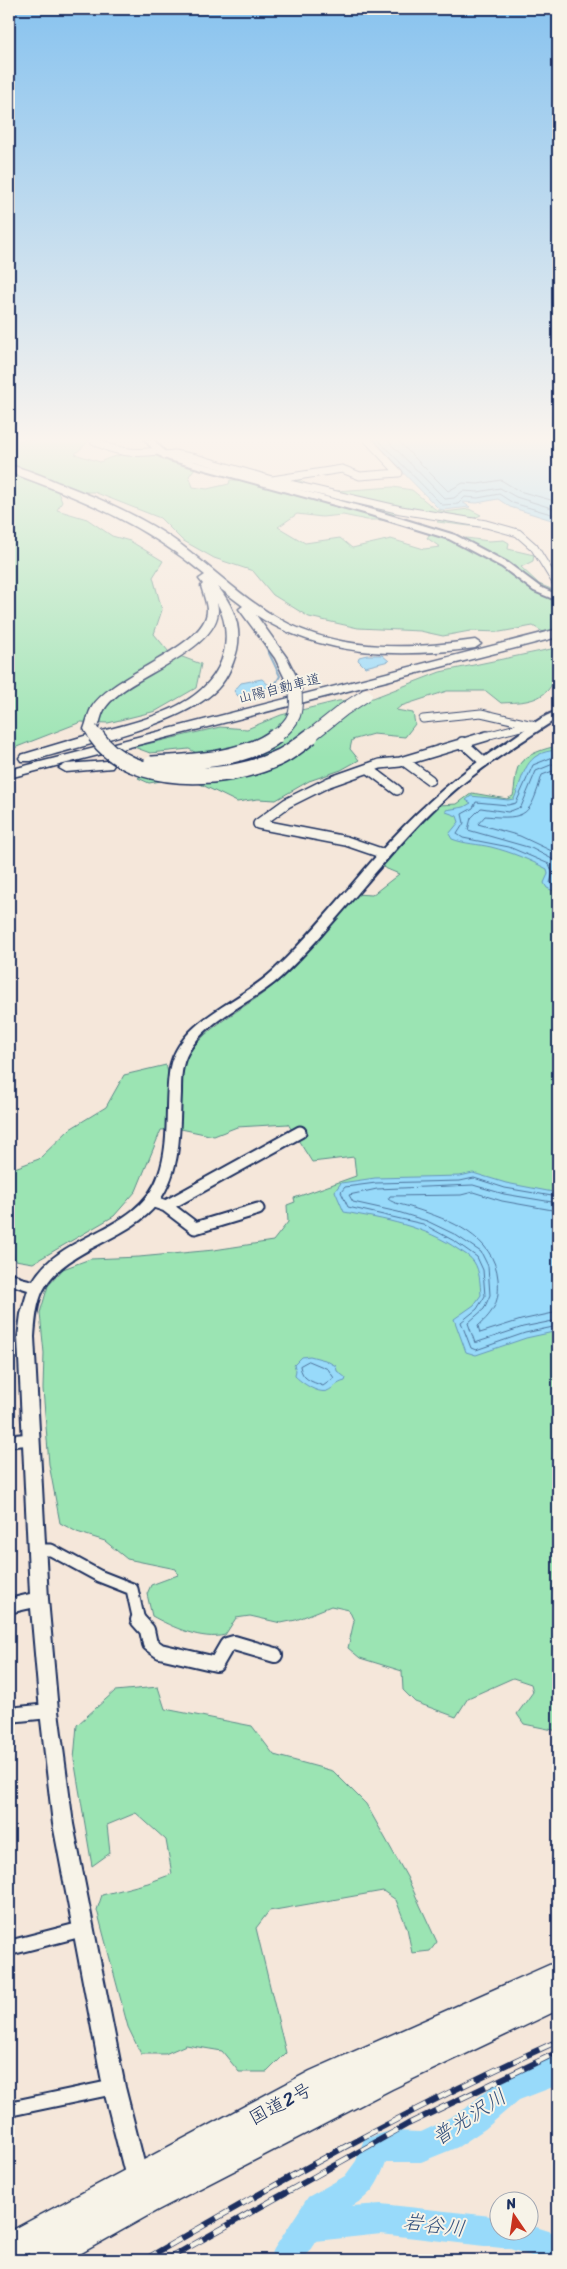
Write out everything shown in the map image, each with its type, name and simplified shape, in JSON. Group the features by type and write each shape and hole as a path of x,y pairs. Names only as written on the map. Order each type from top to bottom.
{"highway":[{"path":"9,763 156,718 188,704 210,690 221,675 232,646 231,624 225,606 219,596 196,572 162,546"},
{"path":"176,546 274,621 305,635 345,645 392,650 432,650 520,636"},
{"path":"196,572 208,588 213,604 212,614 205,631 186,647 112,692 95,711 91,729 101,747 111,755 138,767 180,775 228,773 276,760 302,744 342,709 366,695 416,674 500,648"},
{"path":"9,774 199,759 252,748 277,736 295,719 298,706 295,686 289,672 254,618 222,583"},
{"name":"山陽自動車道","path":"9,774 500,648 549,633 558,626"},
{"name":"山陽自動車道","path":"9,767 520,636 549,633"},
{"name":"国道2号","path":"41,2260 141,2190 320,2081 558,1972"},
{"name":"国道2号","path":"9,2248 141,2190 558,1997"}],"street":[{"path":"469,546 505,565 537,589 558,598"},
{"path":"533,546 558,586"},
{"path":"423,719 481,713 536,725"},
{"path":"159,1204 172,1154 176,1067 186,1045 203,1028 276,974 384,854 452,786 536,725 558,714"},
{"path":"384,854 346,841 258,824 296,796 312,787 336,778 378,765 404,761 462,742 536,725"},
{"path":"462,742 484,762"},
{"path":"404,761 430,780"},
{"path":"369,769 397,790"},
{"path":"141,2190 114,2087 63,1824 49,1711 39,1599 26,1336 27,1313 35,1287 44,1275 58,1264 159,1204 300,1132"},
{"path":"159,1204 195,1228 258,1209"},
{"path":"9,1276 16,1282 35,1287"},
{"path":"9,1441 32,1438"},
{"path":"37,1550 51,1550 99,1576 132,1589 138,1620 147,1630 150,1644 160,1651 216,1664 227,1645 234,1643 275,1655"},
{"path":"9,1606 39,1599"},
{"path":"9,1715 49,1711"},
{"path":"9,1948 83,1929"},
{"path":"9,2109 114,2087"}],"green space":[{"path":"9,546 138,546 163,561 153,577 162,610 154,634 169,652 201,664 196,688 156,711 108,723 81,722 9,750"},
{"path":"192,546 349,546 352,548 361,546 414,546 424,549 440,547 438,546 509,546 508,549 534,555 533,561 521,567 539,584 551,589 552,598 558,601 558,641 533,626 500,632 470,631 443,636 420,631 358,628 309,617 273,595 253,571 214,558"},
{"path":"558,642 558,677 548,690 538,697 526,701 501,703 486,691 447,691 401,706 396,710 413,713 415,724 405,737 373,734 352,740 350,749 359,760 341,770 309,781 276,800 258,799 237,802 192,780 179,778 149,783 138,778 145,773 208,759 189,749 150,753 134,747 220,727 247,729 281,715 338,701 373,698 440,672 551,649"},
{"path":"558,746 558,1731 524,1724 517,1714 533,1692 531,1684 513,1678 468,1698 456,1717 415,1702 403,1690 402,1671 360,1658 348,1648 354,1621 349,1610 331,1606 296,1620 281,1623 250,1616 236,1618 225,1635 207,1636 187,1632 152,1616 147,1594 151,1585 178,1575 176,1569 127,1559 105,1541 77,1532 60,1523 49,1464 43,1389 44,1353 40,1313 48,1286 63,1269 90,1259 139,1257 214,1250 273,1241 288,1222 287,1205 295,1202 294,1198 356,1176 354,1157 312,1162 288,1124 237,1127 214,1136 181,1129 161,1130 136,1191 114,1216 33,1263 15,1260 9,1241 9,1179 12,1169 39,1159 70,1129 106,1107 124,1075 166,1065 170,1080 175,1076 192,1049 205,1035 269,989 299,961 354,894 372,895 399,874 380,866 439,805 457,804 472,793 507,799 513,796 517,772 522,761 537,752"},
{"path":"158,1687 165,1709 252,1726 274,1755 333,1771 366,1804 407,1877 437,1942 430,1951 412,1953 407,1928 396,1900 383,1891 269,1911 256,1928 286,2053 267,2072 239,2072 222,2051 186,2045 165,2054 141,2054 128,2027 97,1910 102,1895 148,1883 172,1874 166,1840 136,1813 107,1825 110,1853 92,1866 74,1759 77,1725 115,1691"}],"water":[{"path":"382,655 389,661 365,667 358,660 359,657"},
{"path":"262,679 271,687 238,696 234,691 241,683"},
{"path":"558,750 558,893 547,888 544,883 548,874 547,869 520,856 498,849 452,839 449,834 459,822 457,816 446,812 446,810 464,807 471,803 466,800 471,796 514,799 527,766 532,760 538,755"},
{"path":"473,1173 506,1183 558,1193 558,1331 526,1338 476,1355 466,1352 454,1319 474,1305 481,1295 479,1273 473,1260 446,1242 418,1229 344,1212 335,1191 341,1183 375,1178 460,1176"},
{"path":"310,1356 325,1360 336,1366 337,1371 346,1378 345,1381 327,1391 319,1391 305,1384 295,1376 296,1370 294,1365 302,1357"}],"waterway":[{"path":"265,645 280,676 276,683 280,687"},
{"name":"普光沢川","path":"285,2260 319,2208 356,2187 368,2170 375,2150 390,2146 421,2147 447,2136 475,2119 509,2090 553,2072 558,2072"},
{"name":"岩谷川","path":"309,2226 381,2219 510,2234 558,2249"}],"railway":[{"path":"144,2260 348,2145 452,2091 558,2041"},
{"path":"166,2260 408,2124 558,2052"}]}
